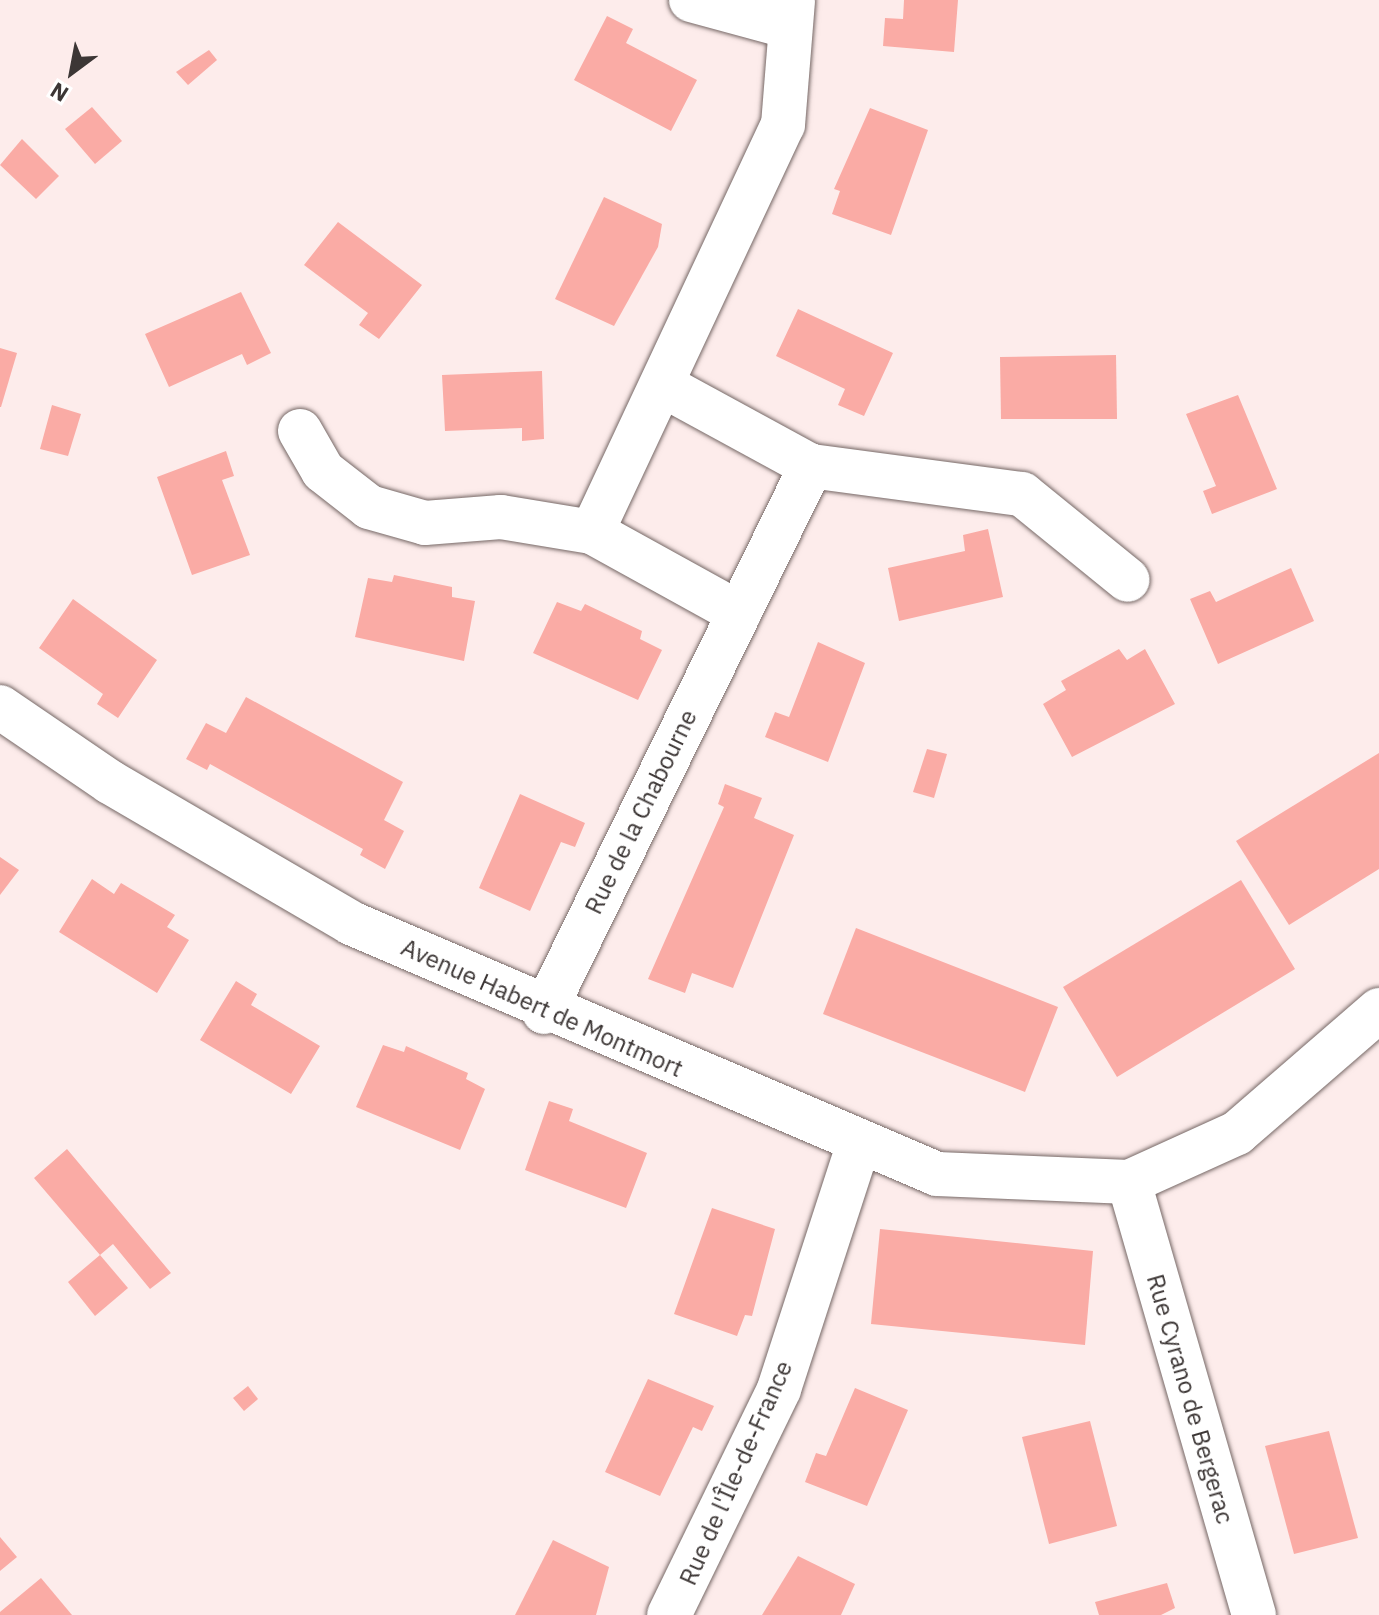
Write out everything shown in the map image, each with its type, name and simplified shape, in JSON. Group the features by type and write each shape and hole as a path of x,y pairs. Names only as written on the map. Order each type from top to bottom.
{"street":[{"path":"592,532 666,387 783,125 790,13 691,0"},
{"path":"666,387 811,466 1022,494 1128,580"},
{"path":"300,431 323,471 369,507 425,523 501,517 592,532 739,613"},
{"name":"Rue de la Chabourne","path":"544,1012 811,466"},
{"name":"Avenue Habert de Montmort","path":"0,707 110,782 351,923 544,1012 858,1146 937,1174 1129,1182"},
{"path":"1129,1182 1237,1133 1379,1010"},
{"name":"Rue de l'Île-de-France","path":"669,1615 779,1389 858,1146"},
{"name":"Rue Cyrano de Bergerac","path":"1129,1182 1203,1456 1254,1615"}],"building":[{"path":"904,0 958,0 954,52 883,46 885,18 903,19"},
{"path":"607,16 633,29 626,43 697,80 671,131 574,80"},
{"path":"209,50 217,60 188,85 176,72"},
{"path":"92,107 122,141 95,164 65,129"},
{"path":"870,108 928,130 891,235 832,214 840,191 834,189"},
{"path":"22,139 59,176 36,199 0,165"},
{"path":"604,197 662,224 658,247 614,326 555,299"},
{"path":"338,222 422,285 379,339 359,325 368,313 304,265"},
{"path":"241,292 271,353 247,365 242,354 169,387 145,334"},
{"path":"798,309 893,353 864,416 838,405 845,389 776,356"},
{"path":"0,348 17,353 1,407 0,407"},
{"path":"1116,355 1117,419 1001,419 1000,357"},
{"path":"542,371 544,439 522,441 522,428 445,431 442,375"},
{"path":"1238,395 1277,489 1212,514 1203,491 1216,486 1186,414"},
{"path":"52,405 81,414 68,456 40,449"},
{"path":"226,451 234,476 222,480 250,555 192,575 157,477"},
{"path":"988,529 1003,597 899,621 888,568 965,551 963,535"},
{"path":"1291,568 1314,621 1218,664 1190,599 1210,591 1216,602"},
{"path":"394,575 452,587 452,597 475,601 464,661 355,637 368,578 392,582"},
{"path":"73,599 157,660 118,718 97,704 103,694 39,648"},
{"path":"557,602 581,611 585,604 642,631 640,639 662,650 638,700 533,653"},
{"path":"818,642 865,663 828,762 765,737 775,712 789,717"},
{"path":"1119,649 1127,660 1145,649 1175,704 1072,757 1043,704 1066,690 1061,681"},
{"path":"246,697 403,782 384,820 404,831 385,869 360,855 363,849 210,764 207,770 186,759 206,723 226,733"},
{"path":"927,749 947,754 934,798 913,792"},
{"path":"1379,753 1379,869 1289,925 1236,841"},
{"path":"725,784 762,798 754,818 794,835 733,988 692,973 685,993 648,979 724,807 718,804"},
{"path":"520,794 585,823 575,847 561,842 530,911 479,888"},
{"path":"0,857 19,870 0,895"},
{"path":"92,879 114,894 121,883 175,915 167,927 189,940 157,993 59,932"},
{"path":"1241,880 1295,969 1117,1077 1063,987"},
{"path":"856,928 1058,1007 1025,1092 823,1014"},
{"path":"236,981 257,994 251,1005 320,1046 291,1094 200,1040"},
{"path":"383,1045 404,1052 406,1046 468,1073 466,1079 485,1089 460,1150 356,1107"},
{"path":"549,1101 573,1109 569,1121 647,1153 626,1208 525,1170"},
{"path":"67,1149 171,1273 150,1289 113,1244 100,1255 34,1178"},
{"path":"712,1208 775,1229 752,1316 745,1315 737,1336 674,1314"},
{"path":"880,1229 1093,1251 1085,1345 871,1324"},
{"path":"100,1255 128,1288 95,1316 68,1282"},
{"path":"648,1379 714,1406 702,1431 693,1427 660,1496 605,1472"},
{"path":"248,1386 258,1399 244,1411 233,1398"},
{"path":"855,1388 908,1410 867,1506 805,1482 816,1453 826,1456"},
{"path":"1090,1421 1117,1526 1049,1544 1022,1437"},
{"path":"1329,1431 1358,1538 1294,1554 1265,1446"},
{"path":"0,1537 17,1557 0,1571"},
{"path":"553,1540 609,1567 596,1615 515,1615"},
{"path":"798,1556 855,1584 841,1615 762,1615"},
{"path":"41,1578 72,1615 0,1615 0,1612"},
{"path":"1167,1583 1175,1608 1161,1615 1099,1615 1095,1602"}]}
